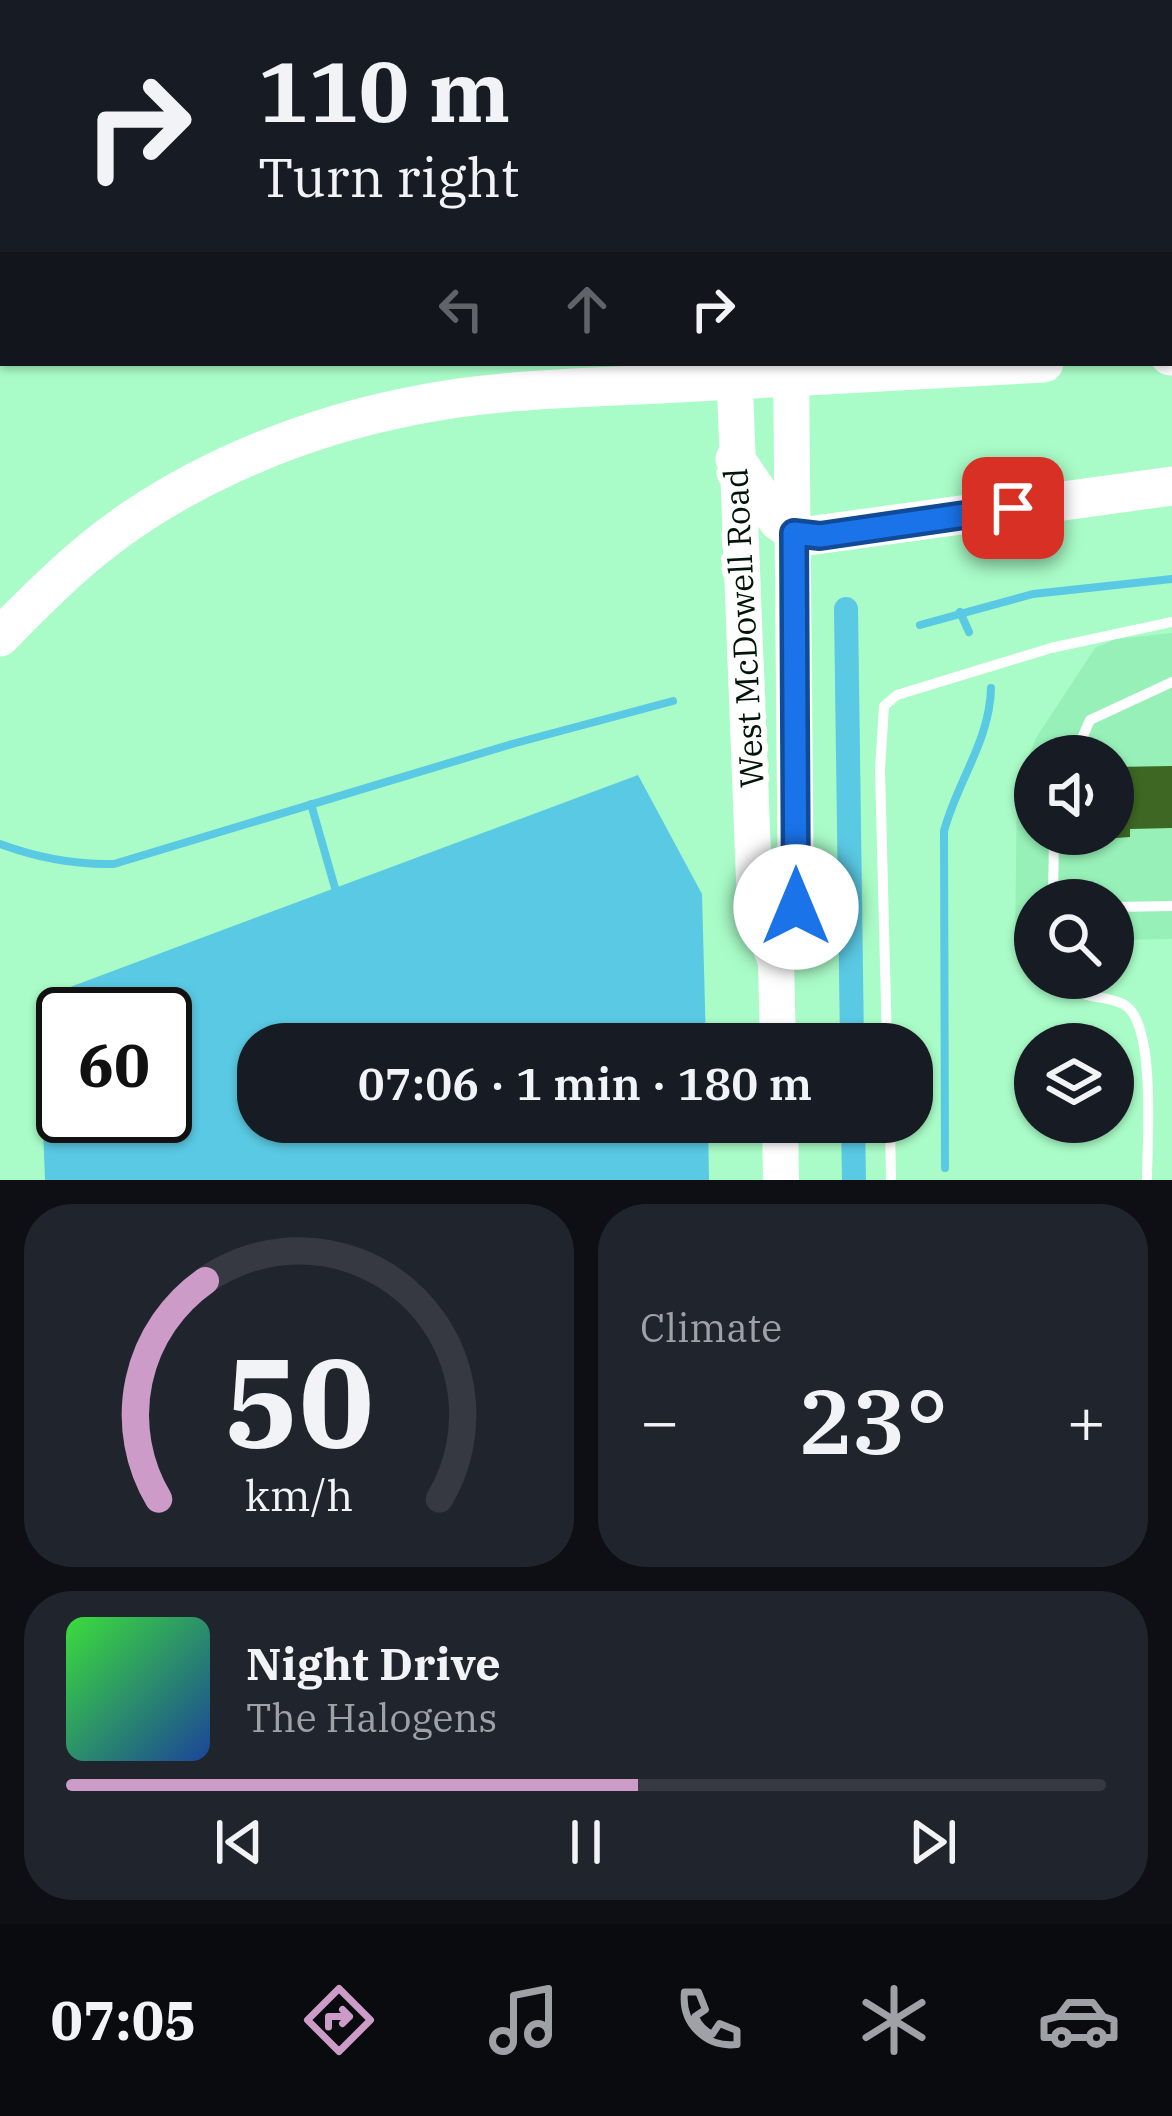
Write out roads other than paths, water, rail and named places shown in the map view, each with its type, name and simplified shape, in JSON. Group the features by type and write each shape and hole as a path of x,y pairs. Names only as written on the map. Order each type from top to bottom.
{"highway":[{"path":"0,637 95,548 190,487 301,436 354,420 407,406 498,393 988,366"},
{"path":"735,459 778,521 794,533 820,536 1172,486"}],"main road":[{"name":"West McDowell Road","path":"734,366 755,906 776,962 777,1023"},
{"name":"West McDowell Road","path":"776,962 796,907 791,366"},
{"path":"780,1143 781,1180"}],"lane":[{"path":"886,1023 880,769 884,706 897,695 1051,648 1172,622"},
{"path":"1083,735 1090,720 1172,682"},
{"path":"1134,907 1172,906"},
{"path":"1095,999 1124,1004 1140,1021 1147,1067 1147,1180"},
{"path":"890,1143 891,1180"}],"water":[{"path":"638,775 702,894 705,1023 237,1023 237,1143 708,1143 709,1180 45,1180 44,1143 192,1143 192,987 70,987"}],"waterway":[{"path":"920,625 1033,594 1172,579"},
{"path":"846,609 852,1023"},
{"path":"960,612 969,632"},
{"path":"945,1168 944,831 985,725 991,688"},
{"path":"0,844 56,860 114,864 512,744 673,701"},
{"path":"311,804 337,895"},
{"path":"853,1143 854,1180"}]}
